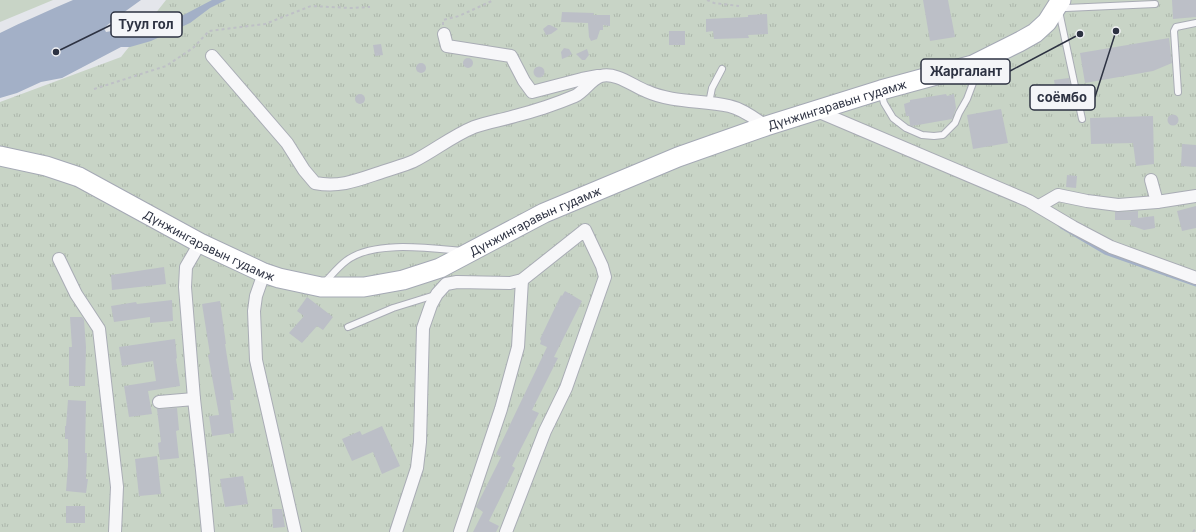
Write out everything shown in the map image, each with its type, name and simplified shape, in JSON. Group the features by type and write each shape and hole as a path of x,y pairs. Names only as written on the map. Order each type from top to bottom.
{"main road":[{"name":"Дүнжингаравын гудамж","path":"0,156 46,166 79,177 200,242 264,273 279,278 321,287 364,287 403,280 443,276 473,252 551,210 678,157 766,126 881,90 973,65 1035,33 1047,22 1059,3"}],"street":[{"path":"444,34 447,46 511,56 524,81 532,92 582,79 610,76 619,78 638,88 661,97 681,101 730,106 742,111 766,126"},
{"path":"212,56 287,143 304,170 315,183 328,185 343,184 413,162 450,139 476,126 516,116 578,95 594,80 602,76"},
{"path":"817,111 1011,193 1039,206 1073,227 1111,247 1196,278"},
{"path":"1151,180 1157,202"},
{"path":"1039,206 1054,196 1061,195 1104,204 1118,205 1157,202 1196,196"},
{"path":"460,532 501,409 518,347 522,280 585,230 602,266 605,277 566,388 544,430 506,532"},
{"path":"200,242 186,267 184,287 208,532"},
{"path":"60,259 76,294 99,329 117,487 115,532"},
{"path":"264,273 256,296 254,311 256,360 296,532"},
{"name":"Дүнжингаравын гудамж","path":"396,532 417,468 420,442 423,328 443,276 457,282 510,283 522,280"},
{"path":"159,402 194,399"}],"lane":[{"path":"1059,3 1066,8 1155,4"},
{"path":"1059,3 1082,119"},
{"path":"1178,92 1174,31 1176,27 1196,23"},
{"path":"881,90 884,103 893,118 906,128 922,135 943,135 955,123 967,99 973,83 973,65"},
{"path":"709,103 712,88 722,69"},
{"path":"321,287 346,261 356,255 373,250 403,247 473,252"},
{"path":"348,327 393,308 437,294"}],"path":[{"path":"444,34 443,20 459,16 494,0"},
{"path":"707,0 714,3 739,6"},
{"path":"94,89 166,66 193,48 209,31 265,24 311,6 351,8 370,7"},
{"path":"1193,532 1196,528"}],"green space":[{"path":"0,0 53,0 0,22"},
{"path":"166,0 1196,0 1196,532 0,532 0,102 121,57"}],"water":[{"path":"73,0 141,0 104,28 106,32 123,29 131,30 131,36 155,30 212,0 226,0 210,8 190,23 151,41 130,47 121,47 62,78 41,82 17,93 0,98 0,33"}],"building":[{"path":"923,0 948,0 955,37 930,41"},
{"path":"1172,0 1196,0 1196,17 1173,19"},
{"path":"562,12 610,15 610,26 603,25 603,30 600,30 597,39 591,41 589,37 588,23 561,22"},
{"path":"767,14 768,34 748,35 749,38 714,39 713,31 706,32 706,19 748,17 748,15"},
{"path":"548,25 558,29 551,34 546,35 543,29"},
{"path":"669,31 685,31 685,45 669,45"},
{"path":"1169,38 1172,63 1153,71 1085,83 1080,53"},
{"path":"381,44 383,55 375,56 373,45"},
{"path":"564,48 569,49 572,54 562,59 561,52"},
{"path":"587,49 589,55 585,60 582,60 576,54"},
{"path":"466,58 470,58 472,59 472,67 466,68 463,65 463,61"},
{"path":"419,63 423,63 425,64 425,72 419,73 416,70 416,66"},
{"path":"537,67 541,67 543,68 543,76 537,77 534,74 534,70"},
{"path":"1069,78 1073,97 1057,99 1054,80"},
{"path":"358,94 362,94 364,95 364,103 358,104 355,101 355,97"},
{"path":"946,94 947,96 954,94 956,108 952,119 912,126 910,125 909,116 906,116 904,104 910,102 910,100"},
{"path":"1001,109 1008,143 973,149 967,115"},
{"path":"1173,114 1177,116 1179,120 1177,124 1173,126 1169,124 1167,120 1169,116"},
{"path":"1153,116 1154,164 1136,166 1133,143 1091,144 1090,118"},
{"path":"1182,144 1196,145 1196,167 1181,166"},
{"path":"1067,175 1077,176 1076,188 1066,187"},
{"path":"1196,206 1196,228 1182,231 1177,211"},
{"path":"1138,211 1138,218 1154,216 1155,228 1144,230 1130,225 1131,220 1115,220 1115,212"},
{"path":"164,267 166,284 112,290 111,275"},
{"path":"565,291 582,301 554,357 558,358 532,410 539,413 512,466 515,468 489,521 499,526 496,532 473,532 483,512 476,507 501,457 496,454 547,347 540,344 540,339 561,295 562,296"},
{"path":"307,297 333,317 323,330 317,326 302,343 289,333 304,316 297,311"},
{"path":"172,300 173,321 150,323 150,317 114,322 111,306 136,302 137,304"},
{"path":"220,301 234,400 230,400 234,433 212,436 209,416 219,415 208,355 210,354 202,304"},
{"path":"70,317 82,317 84,320 86,347 85,386 69,386 69,347 72,347"},
{"path":"175,339 180,386 148,391 152,414 129,417 124,386 156,381 153,361 122,366 119,347"},
{"path":"68,400 86,401 85,453 87,453 86,479 88,479 86,493 66,491 68,439 65,439 65,426"},
{"path":"177,408 179,430 176,431 179,458 160,460 158,443 161,442 157,409"},
{"path":"382,426 400,466 382,474 373,452 352,461 342,439 360,431 362,435"},
{"path":"157,456 161,494 139,496 135,459"},
{"path":"243,476 248,504 225,507 220,479"},
{"path":"66,506 85,506 85,523 66,523"},
{"path":"272,509 282,509 285,527 273,528"}],"waterway":[{"path":"1061,227 1105,253 1196,285"}],"place":[{"name":"соёмбо","path":"1116,31"},
{"name":"Жаргалант","path":"1080,34"},
{"name":"Туул гол","path":"56,52"}]}
